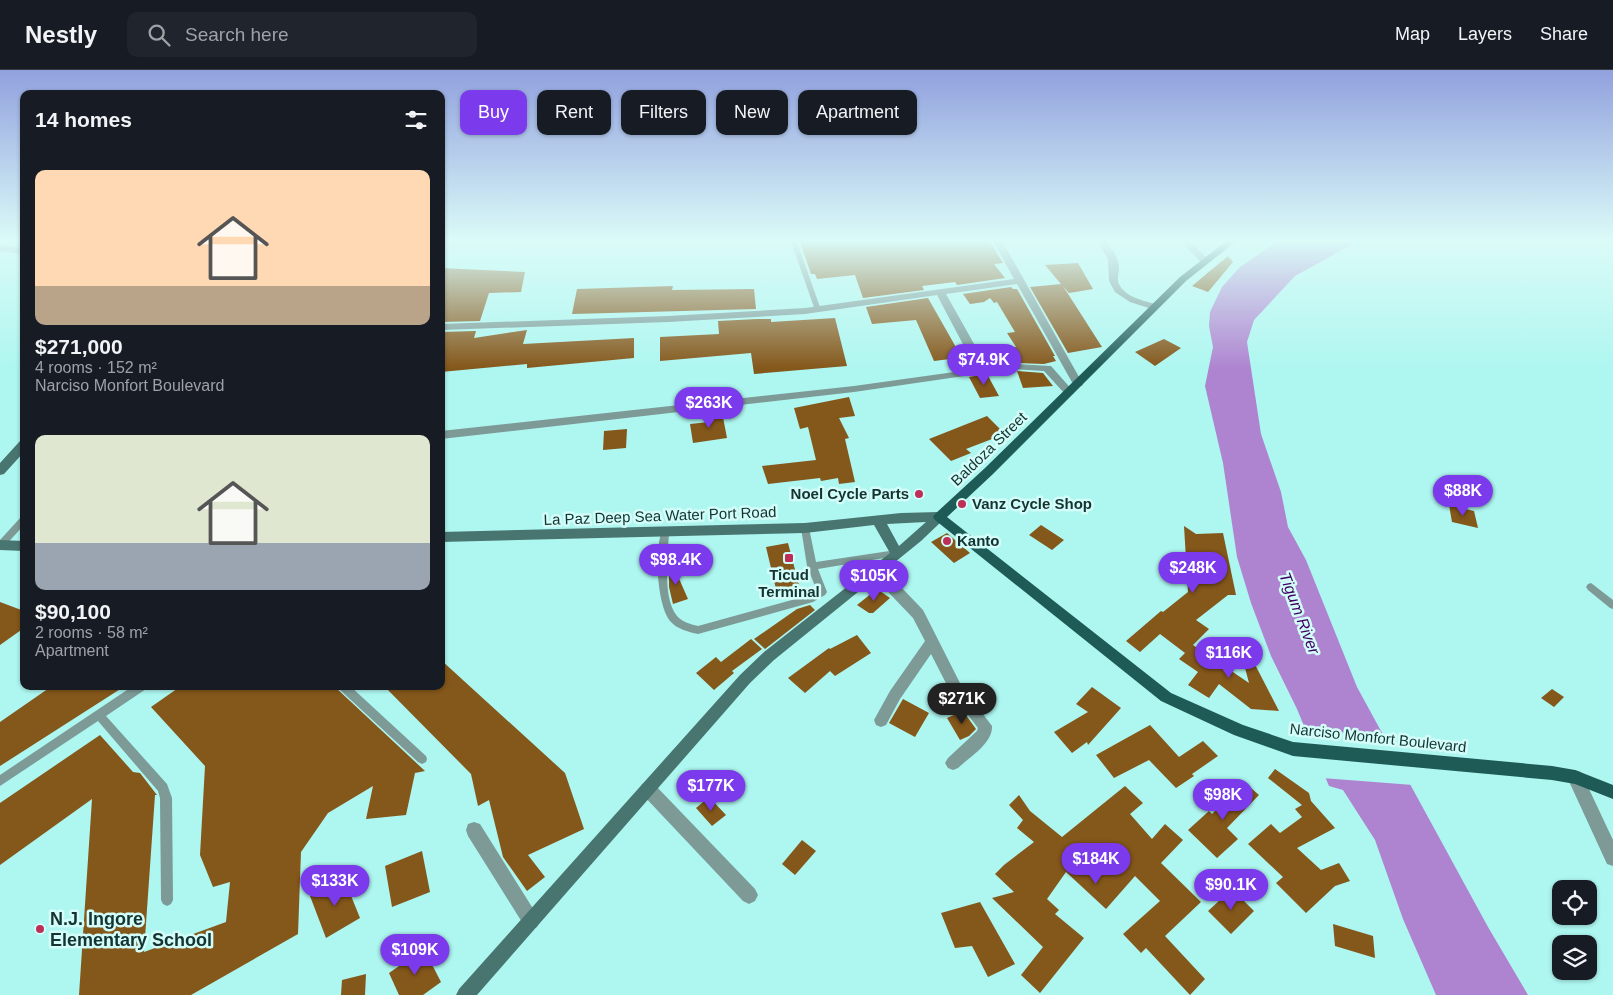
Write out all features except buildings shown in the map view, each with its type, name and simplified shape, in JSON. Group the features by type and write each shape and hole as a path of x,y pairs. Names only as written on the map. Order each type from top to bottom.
{"main road":[{"name":"Baldoza Street","path":"939,517 989,471 1180,282"},
{"name":"Narciso Monfort Boulevard","path":"939,517 1166,697 1239,730 1293,749 1552,773 1575,777 1613,792"}],"street":[{"path":"445,327 668,319 818,310 1006,282"},
{"path":"1022,282 1078,384"},
{"path":"1114,282 1123,294 1156,307"},
{"path":"445,435 854,389 981,370 982,367 940,292"},
{"path":"1016,367 1047,368 1069,392"},
{"path":"0,471 20,448"},
{"path":"465,995 746,679 769,656 939,517"},
{"name":"La Paz Deep Sea Water Port Road","path":"445,537 665,533 805,528 878,520 939,517"},
{"path":"878,520 896,553"},
{"path":"0,545 20,546"},
{"path":"876,570 918,614 956,689 985,726 982,736 953,763"},
{"path":"881,720 895,695 933,641"},
{"path":"1575,777 1613,858"},
{"path":"648,789 749,895"},
{"path":"474,830 531,921"}],"lane":[{"path":"808,282 818,310"},
{"path":"0,545 20,522"},
{"path":"665,533 663,550 665,598 669,612 675,620 686,628 698,630 813,598 822,592 812,566 805,528"},
{"path":"812,566 896,553"},
{"path":"1592,587 1613,605"},
{"path":"0,780 136,690"},
{"path":"347,690 422,759"},
{"path":"99,715 163,788 166,798 166,900"}],"water":[{"name":"Tigum River","path":"1226,282 1289,282 1254,320 1247,342 1261,434 1281,492 1288,527 1306,560 1357,687 1488,927 1528,995 1436,995 1403,919 1375,840 1343,790 1329,786 1297,709 1271,656 1251,603 1237,557 1223,463 1205,386 1213,347 1209,326 1210,312"}],"pier":[{"path":"1301,729 1386,736 1413,785 1322,778"}],"place":[{"name":"Noel Cycle Parts","path":"919,494"},
{"name":"Vanz Cycle Shop","path":"962,504"},
{"name":"Kanto","path":"947,541"},
{"name":"Ticud Terminal","path":"789,558"},
{"name":"N.J. Ingore Elementary School","path":"40,929"}]}
